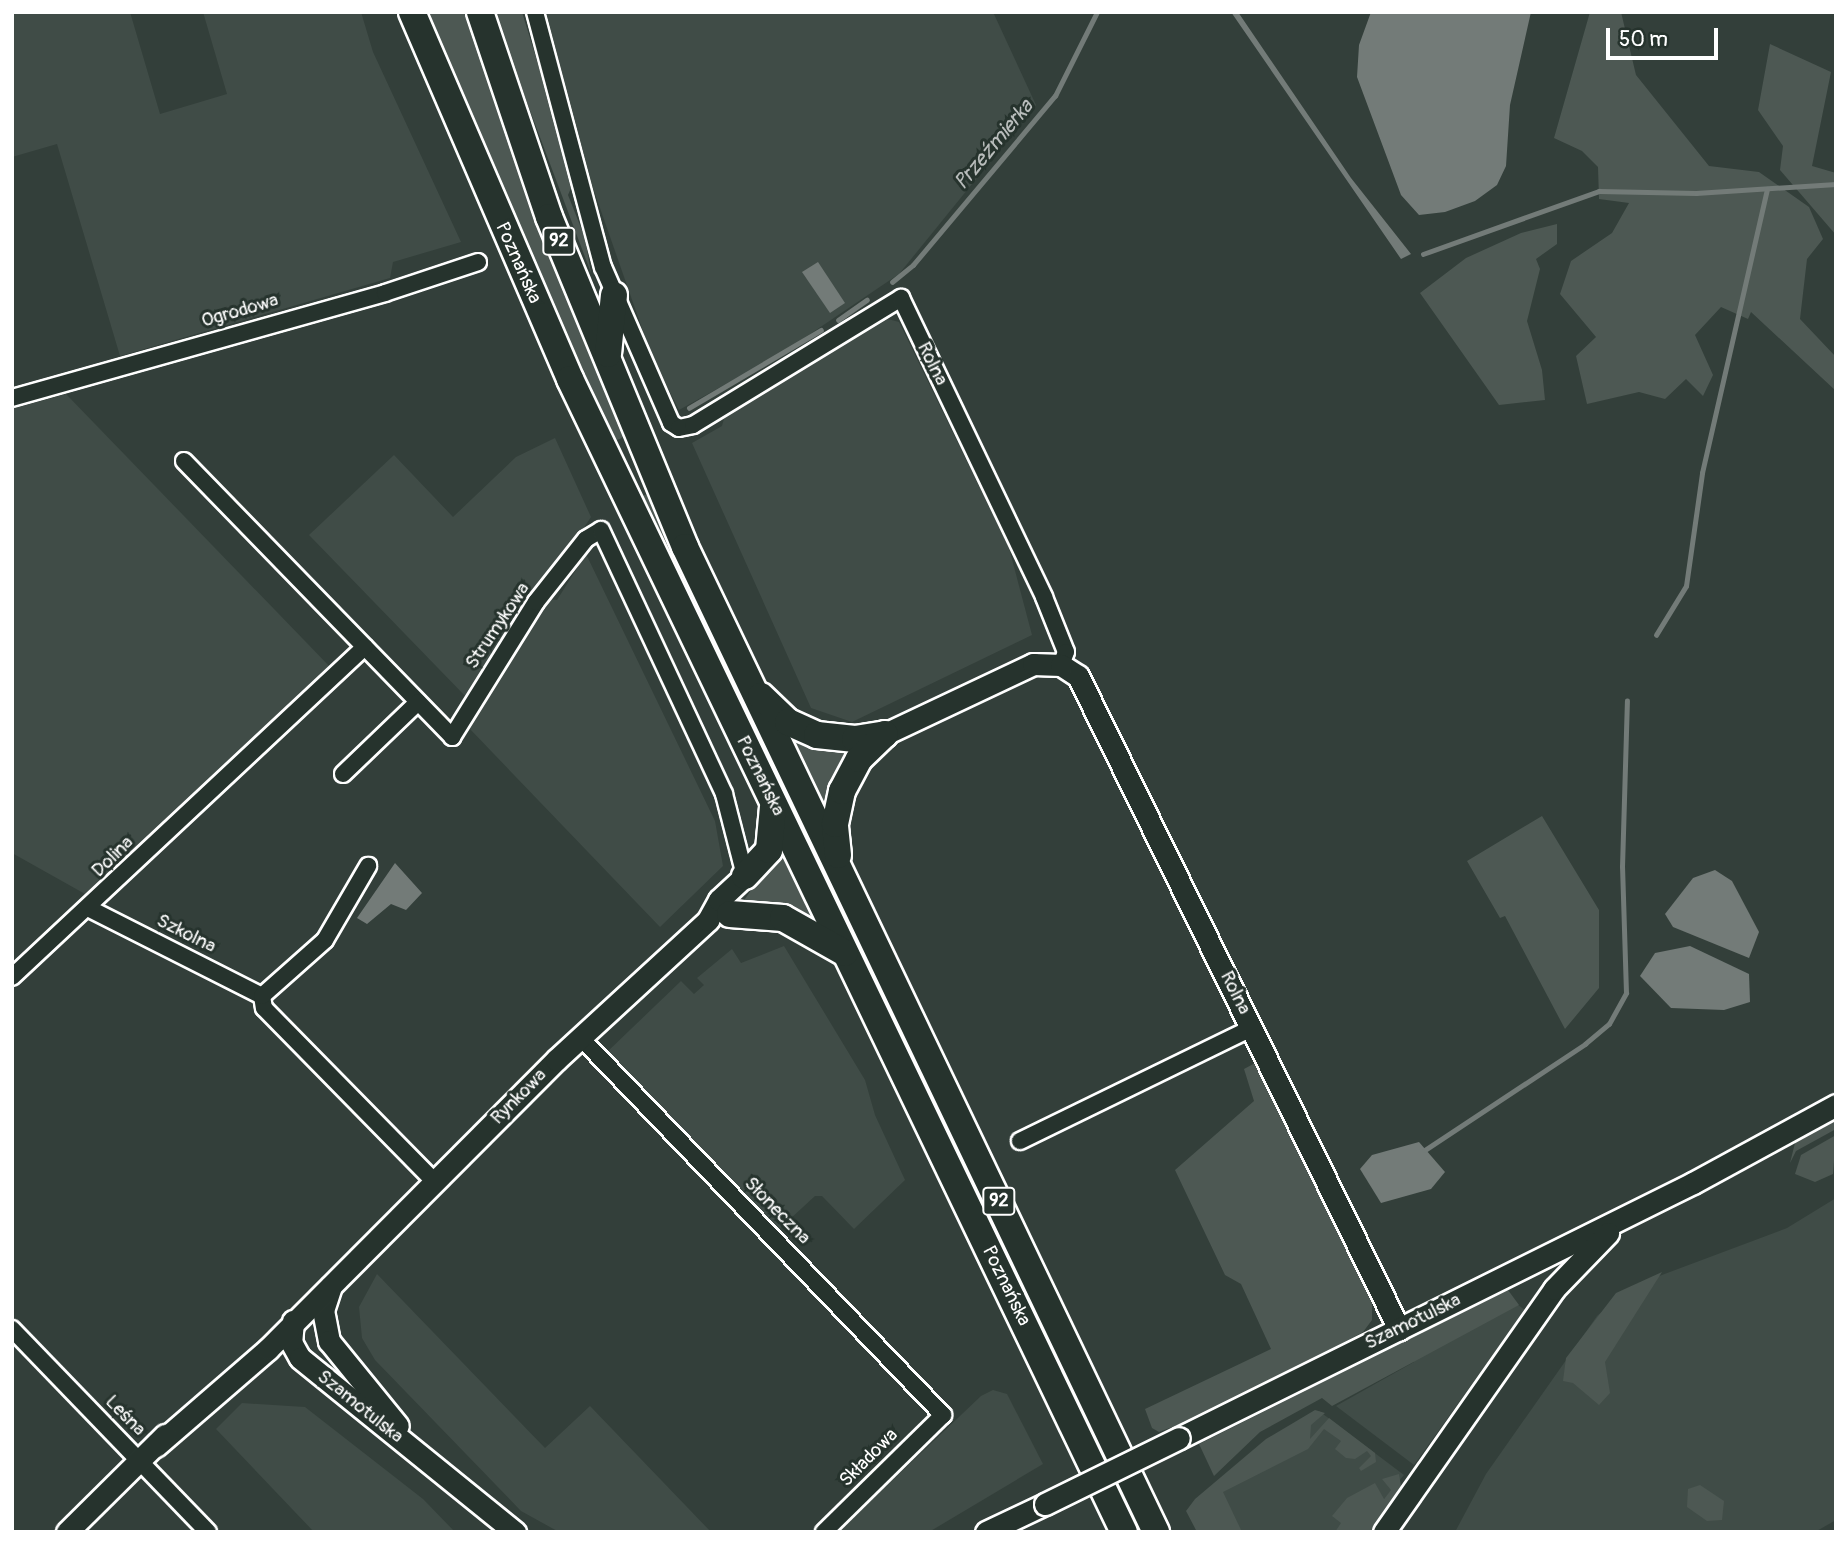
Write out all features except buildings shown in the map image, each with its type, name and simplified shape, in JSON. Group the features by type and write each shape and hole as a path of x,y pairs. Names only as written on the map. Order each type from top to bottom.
{"main road":[{"name":"Poznańska","path":"412,12 541,317 1124,1532"},
{"name":"Poznańska","path":"480,12 549,217 613,376 744,672 1156,1532"},
{"path":"613,376 607,340 614,295"},
{"path":"744,672 774,710 800,729 846,739 885,734"},
{"path":"852,897 836,845 838,804 855,765 885,734"},
{"path":"745,876 771,846 773,801"},
{"path":"719,917 783,918 846,954"}],"street":[{"path":"534,12 614,295"},
{"name":"Ogrodowa","path":"12,398 385,293 478,262"},
{"name":"Rolna","path":"614,295 666,414 679,428 693,425 901,298 1044,597 1066,652 1061,665 1084,684 1399,1329"},
{"path":"184,461 418,702 342,774"},
{"name":"Strumykowa","path":"418,702 452,737 536,602 586,539 601,530"},
{"name":"Poznańska","path":"601,530 724,794 745,876"},
{"name":"Dolina","path":"12,977 90,909 365,647"},
{"path":"885,734 1032,664 1061,665"},
{"path":"368,866 325,940 262,996 264,1008 435,1182"},
{"name":"Rynkowa","path":"156,1446 230,1385 580,1037 719,917 719,900 745,876"},
{"name":"Szkolna","path":"90,909 262,996"},
{"path":"1020,1141 1252,1028"},
{"name":"Słoneczna","path":"580,1037 943,1415"},
{"name":"Szamotulska","path":"986,1532 1640,1209 1836,1105"},
{"path":"1384,1532 1560,1281 1595,1244 1640,1209"},
{"name":"Szamotulska","path":"334,1282 323,1310 326,1333 335,1352 420,1456"},
{"name":"Rynkowa","path":"67,1532 156,1446 259,1338 293,1321"},
{"name":"Szamotulska","path":"293,1321 335,1352"},
{"name":"Szamotulska","path":"293,1321 291,1342 300,1358 515,1532"},
{"name":"Leśna","path":"12,1329 208,1532"},
{"name":"Szamotulska","path":"230,1385 263,1365 300,1358"},
{"name":"Składowa","path":"824,1532 943,1415"}],"shaded area":[{"path":"12,12 130,12 160,114 227,94 203,12 361,12 373,52 461,242 393,262 390,278 120,356 57,144 12,157"},
{"path":"425,12 467,12 628,433 620,439 608,442"},
{"path":"493,12 522,12 574,181 568,195 585,238 591,273"},
{"path":"544,12 993,12 1036,105 899,274 782,353 679,410 652,357 593,188"},
{"path":"1231,12 1238,12 1351,178 1411,254 1401,259"},
{"path":"1371,12 1531,12 1510,105 1506,166 1497,185 1475,201 1445,212 1419,215 1401,195 1357,77 1359,45"},
{"path":"1590,12 1621,12 1636,75 1709,166 1759,172 1809,207 1823,239 1807,259 1800,319 1836,357 1836,391 1751,312 1748,319 1721,307 1695,335 1713,375 1703,396 1686,379 1665,399 1639,392 1587,404 1576,356 1596,337 1560,294 1571,261 1612,233 1629,203 1599,199 1598,167 1582,151 1554,138"},
{"path":"1770,44 1831,72 1812,166 1836,173 1836,235 1780,170 1783,146 1758,110"},
{"path":"1557,224 1557,244 1536,259 1540,269 1527,321 1542,370 1545,400 1499,405 1420,293 1466,258 1521,233"},
{"path":"818,262 845,303 830,313 802,272"},
{"path":"888,319 899,322 1009,548 1032,635 852,722 811,708 692,443 722,426 725,415"},
{"path":"66,394 332,669 94,899 12,853 12,409"},
{"path":"555,438 591,517 555,571 529,597 468,699 309,535 394,455 453,517 516,457"},
{"path":"650,493 1113,1458 1104,1463 638,498"},
{"path":"586,554 715,821 723,866 660,927 469,728 548,599 557,600"},
{"path":"784,732 853,749 827,817"},
{"path":"1542,816 1599,910 1599,988 1565,1029 1505,916 1500,918 1467,861"},
{"path":"780,847 821,924 743,902"},
{"path":"395,863 422,893 406,910 391,904 367,924 357,918"},
{"path":"1715,870 1732,881 1759,932 1749,958 1673,927 1665,914 1693,878"},
{"path":"784,946 865,1080 875,1115 905,1180 854,1229 822,1196 815,1196 777,1231 606,1053 681,981 694,994 704,985 697,978 732,949 741,963"},
{"path":"1690,946 1749,974 1750,1002 1724,1010 1671,1008 1640,976 1655,953"},
{"path":"1257,1062 1372,1303 1372,1320 1363,1332 1339,1345 1199,1417 1159,1432 1152,1428 1145,1409 1271,1349 1241,1284 1225,1275 1175,1170 1254,1101 1244,1069"},
{"path":"1836,1115 1836,1129 1796,1151 1790,1163 1796,1139"},
{"path":"1836,1135 1833,1174 1815,1182 1795,1174 1801,1155"},
{"path":"1419,1142 1445,1172 1431,1189 1381,1203 1360,1169 1372,1155"},
{"path":"1836,1198 1836,1520 1815,1532 1455,1532 1486,1474 1597,1316 1630,1287 1787,1228"},
{"path":"1662,1272 1605,1362 1610,1393 1599,1405 1573,1383 1563,1381 1566,1358 1616,1293"},
{"path":"377,1274 545,1448 590,1406 711,1532 559,1532 521,1511 375,1360 362,1338 359,1307"},
{"path":"1508,1290 1519,1305 1332,1406 1322,1398 1260,1432 1214,1476 1199,1444"},
{"path":"1514,1302 1525,1310 1414,1465 1336,1406 1414,1362 1411,1355"},
{"path":"993,1390 1007,1394 1043,1464 929,1532 838,1532 981,1396"},
{"path":"242,1403 305,1407 423,1499 455,1532 314,1532 216,1429"},
{"path":"1315,1410 1325,1413 1311,1425 1310,1439 1329,1418 1375,1453 1376,1462 1361,1471 1359,1468 1371,1456 1367,1451 1355,1459 1346,1458 1335,1449 1341,1441 1324,1429 1308,1449 1223,1492 1242,1532 1197,1532 1186,1511 1195,1499 1266,1439"},
{"path":"1319,1411 1404,1475 1357,1532 1223,1532 1199,1502"},
{"path":"1399,1474 1402,1492 1375,1532 1335,1532 1341,1523 1332,1516 1347,1498 1375,1483 1384,1499 1391,1490 1382,1479"},
{"path":"1700,1485 1724,1501 1722,1520 1707,1521 1687,1507 1688,1489"}],"waterway":[{"name":"Przeźmierka","path":"892,282 913,265 1055,96 1097,12"},
{"path":"1423,254 1599,191 1696,193 1836,184"},
{"path":"1656,635 1686,586 1702,473 1767,189"},
{"name":"Przeźmierka","path":"838,320 867,300"},
{"name":"Przeźmierka","path":"689,408 821,330"},
{"path":"1425,1150 1585,1044 1609,1024 1626,993 1622,867 1627,701"}]}
